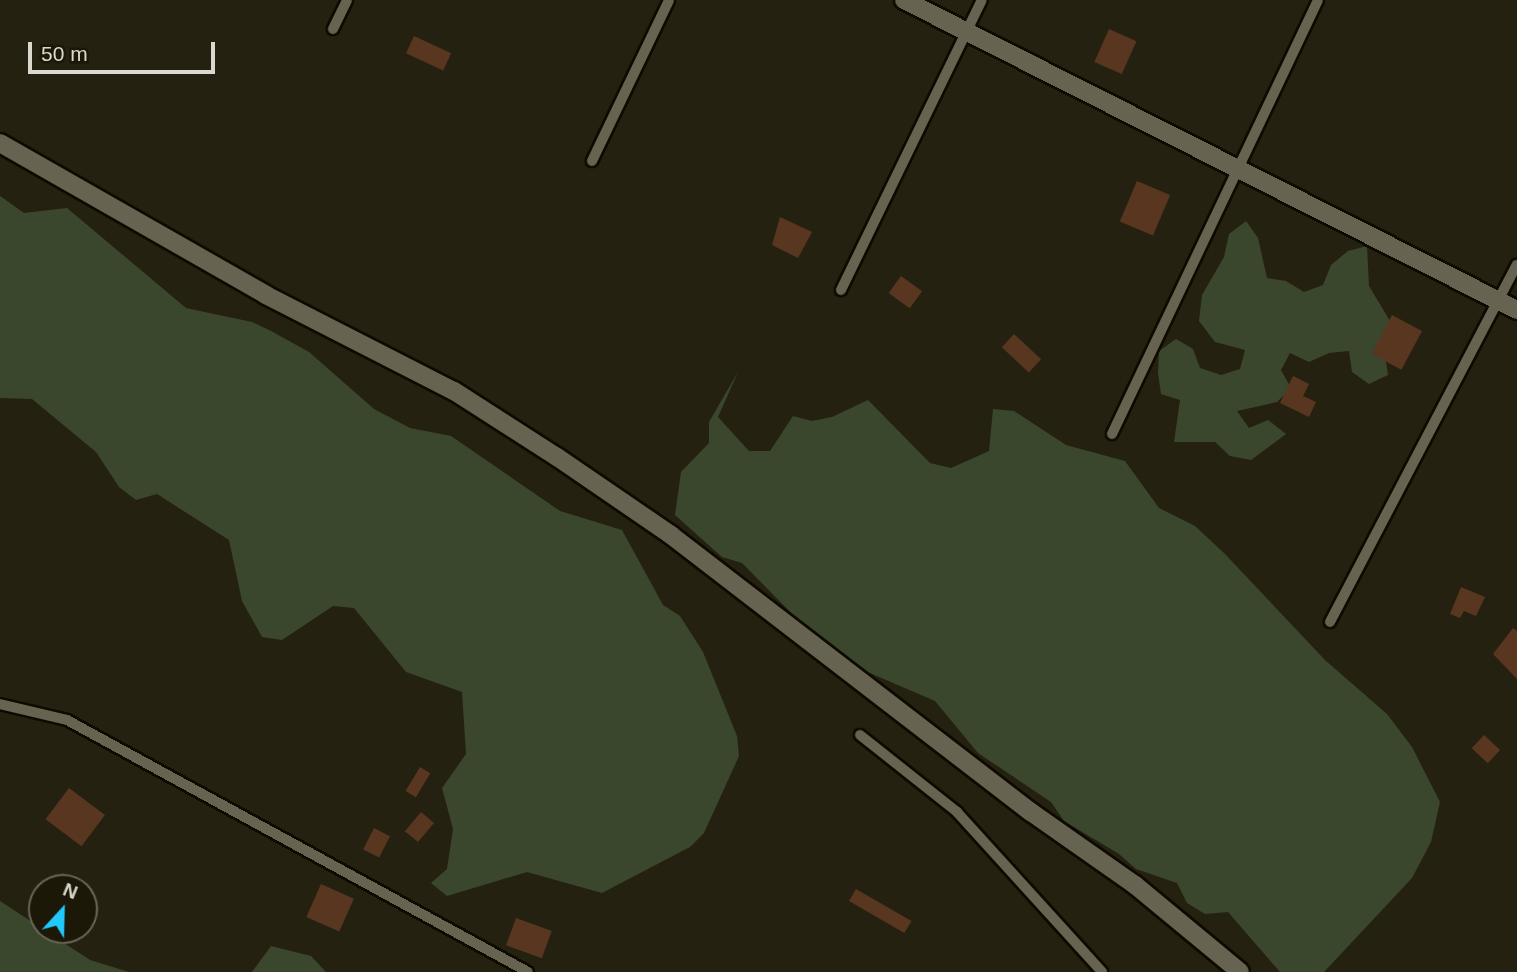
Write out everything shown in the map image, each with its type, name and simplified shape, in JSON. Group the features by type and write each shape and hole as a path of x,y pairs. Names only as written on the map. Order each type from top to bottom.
{"street":[{"path":"904,0 1517,310"},
{"path":"0,143 266,295 454,391 557,457 671,535 1031,812 1135,885 1240,972"}],"lane":[{"path":"333,29 347,0"},
{"path":"592,161 669,0"},
{"path":"841,290 982,0"},
{"path":"1112,433 1318,0"},
{"path":"1330,622 1517,265"},
{"path":"0,704 67,720 528,972"},
{"path":"860,735 957,812 1101,972"}],"green space":[{"path":"0,196 24,213 67,208 186,308 252,322 271,331 309,352 374,409 410,428 451,436 560,511 622,530 663,605 680,616 703,652 737,736 739,756 704,833 690,847 602,893 527,872 447,896 431,883 447,869 453,829 442,788 466,754 462,692 406,672 354,608 333,606 282,640 262,637 242,601 229,540 157,494 136,500 119,487 96,452 32,399 0,398"},
{"path":"1246,221 1258,238 1267,278 1286,281 1304,292 1323,285 1331,265 1348,251 1367,246 1369,286 1390,321 1385,355 1388,375 1369,384 1352,372 1349,351 1329,353 1309,362 1290,353 1281,370 1291,388 1277,402 1237,411 1249,428 1268,420 1286,434 1251,460 1230,456 1215,442 1174,442 1180,400 1161,394 1158,373 1159,351 1176,339 1193,349 1200,368 1221,375 1240,369 1245,350 1215,342 1199,321 1202,295 1224,257 1229,234"},
{"path":"738,372 718,417 749,451 770,451 793,416 812,421 832,417 868,400 930,463 951,468 989,451 993,409 1014,411 1066,445 1125,461 1159,508 1195,526 1224,553 1325,660 1387,714 1412,747 1440,802 1431,842 1412,878 1324,972 1280,972 1228,912 1205,914 1187,903 1177,883 1136,869 1119,854 1064,821 1051,802 978,753 935,701 856,667 804,626 742,563 722,557 675,515 681,472 709,443 709,422"},
{"path":"0,901 28,919 28,944 66,944 90,960 129,972 0,972"},
{"path":"271,946 311,956 326,972 252,972"}],"building":[{"path":"1109,29 1136,41 1122,74 1094,62"},
{"path":"414,36 451,53 443,71 406,53"},
{"path":"1137,181 1170,195 1153,236 1120,222"},
{"path":"780,217 812,232 798,258 772,245"},
{"path":"901,276 922,291 910,308 889,293"},
{"path":"1392,315 1422,331 1401,370 1371,354"},
{"path":"1014,334 1041,359 1029,372 1002,347"},
{"path":"1293,376 1309,384 1303,396 1316,402 1309,417 1280,403"},
{"path":"1461,587 1485,597 1476,616 1464,611 1460,618 1450,614"},
{"path":"1513,628 1517,631 1517,679 1493,654"},
{"path":"1484,735 1500,750 1488,763 1472,748"},
{"path":"420,767 430,773 416,797 406,791"},
{"path":"69,788 105,815 81,846 46,819"},
{"path":"421,812 434,823 418,842 405,831"},
{"path":"374,828 390,836 379,858 363,849"},
{"path":"321,884 354,899 339,932 306,917"},
{"path":"856,889 911,921 904,933 849,901"},
{"path":"516,918 552,931 542,958 506,945"}]}
